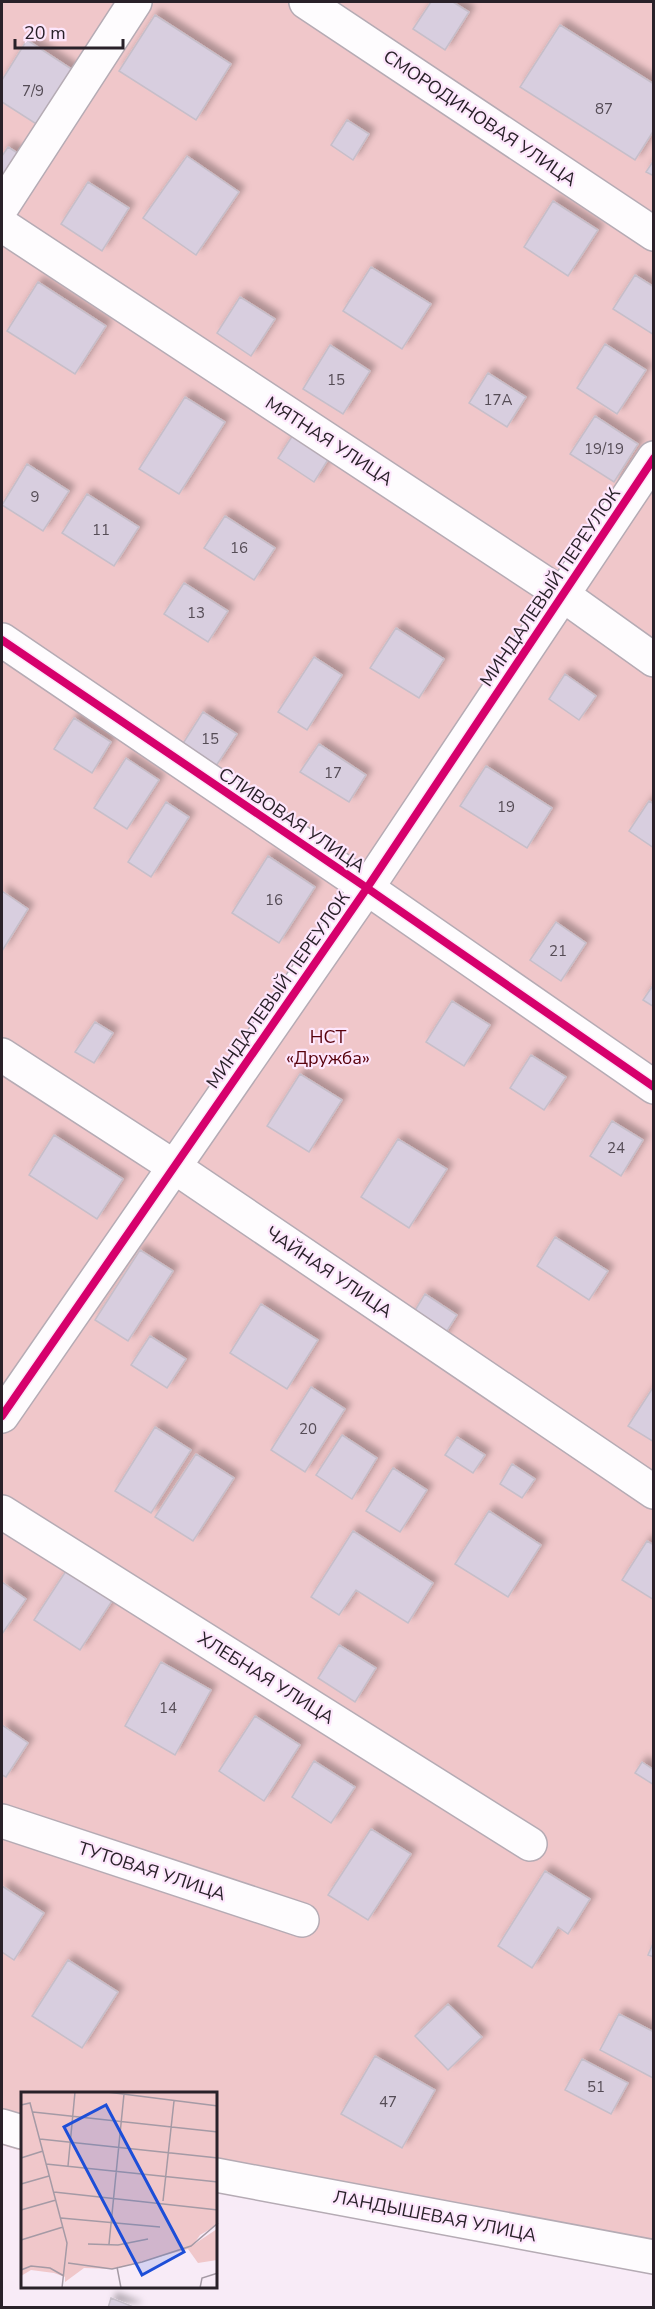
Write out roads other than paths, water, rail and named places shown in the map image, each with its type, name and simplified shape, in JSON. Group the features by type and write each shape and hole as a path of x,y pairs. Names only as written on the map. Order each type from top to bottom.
{"street":[{"path":"2,207 135,2"},
{"name":"СМОРОДИНОВАЯ УЛИЦА","path":"306,2 654,234"},
{"name":"МЯТНАЯ УЛИЦА","path":"2,225 563,595 654,660"},
{"name":"МИНДАЛЕВЫЙ ПЕРЕУЛОК","path":"2,1416 367,888 654,458"},
{"name":"СЛИВОВАЯ УЛИЦА","path":"2,640 367,888 654,1087"},
{"name":"ЧАЙНАЯ УЛИЦА","path":"2,1055 173,1166 654,1492"},
{"name":"ХЛЕБНАЯ УЛИЦА","path":"2,1512 530,1844"},
{"name":"ТУТОВАЯ УЛИЦА","path":"2,1821 302,1920"},
{"path":"2,2126 21,2132"},
{"name":"ЛАНДЫШЕВАЯ УЛИЦА","path":"218,2175 654,2257"}],"park label":[{"name":"НСТ «Дружба»","path":"328,1047"}]}
